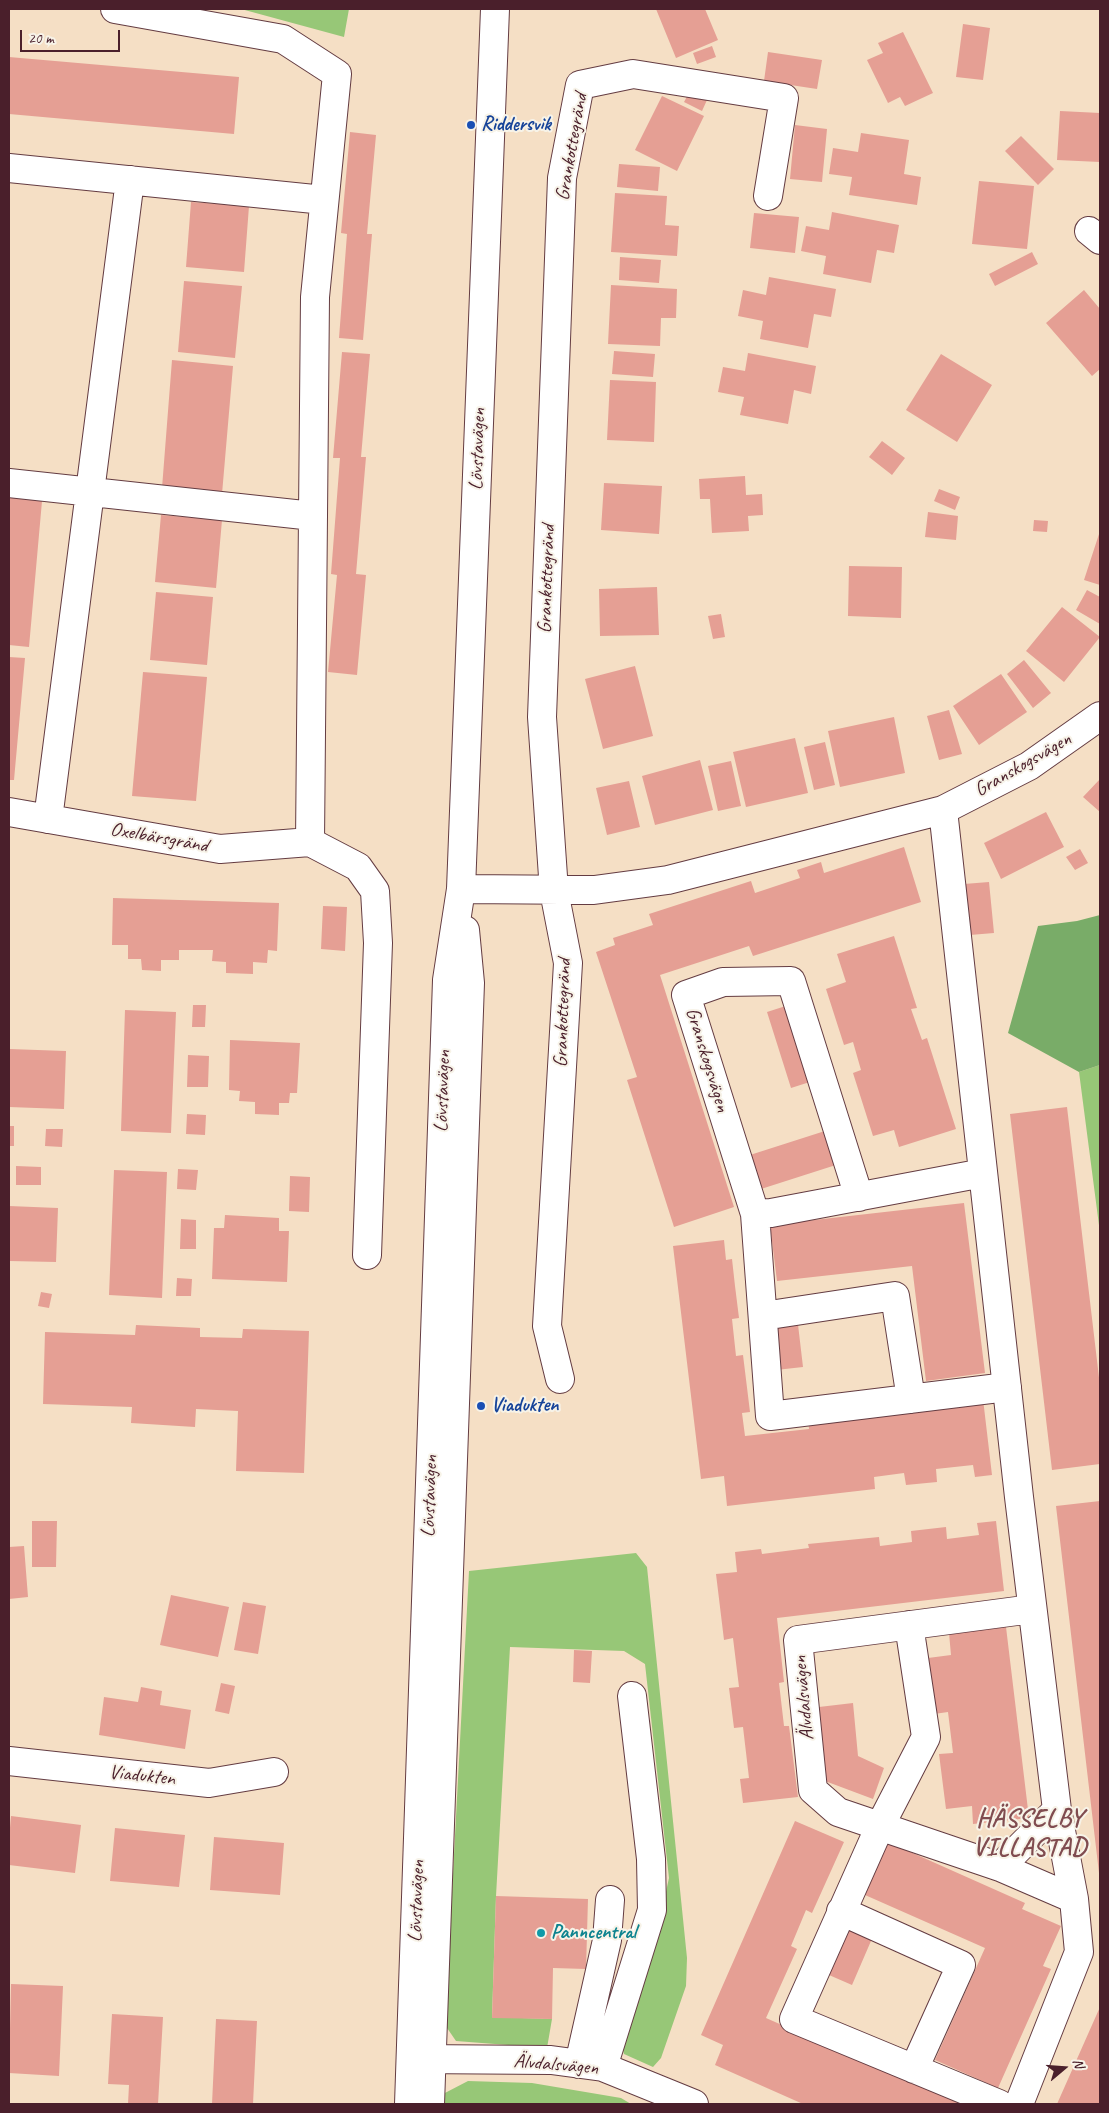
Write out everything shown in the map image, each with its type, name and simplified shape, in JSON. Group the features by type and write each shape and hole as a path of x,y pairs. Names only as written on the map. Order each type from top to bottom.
{"street":[{"path":"115,9 282,39 337,74 314,297 310,842 358,867 375,891 377,962 367,1255"},
{"name":"Lövstavägen","path":"430,2104 421,2060 447,980 461,888 495,9"},
{"name":"Grankottegränd","path":"560,1379 547,1326 568,963 554,891 542,717 562,178 580,85 633,74 784,98 768,196"},
{"path":"9,168 324,200"},
{"path":"48,819 130,180"},
{"path":"9,483 313,516"},
{"name":"Granskogsvägen","path":"461,888 554,891 594,890 668,880 943,810 1028,766 1100,716"},
{"path":"943,810 1032,1609 1056,1810 1074,1899 1079,1952 1019,2104"},
{"name":"Oxelbärsgränd","path":"9,812 220,849 310,842"},
{"name":"Granskogsvägen","path":"859,1197 791,981 723,982 686,995 755,1214 770,1416 1006,1387"},
{"path":"755,1214 772,1213 983,1173"},
{"path":"763,1316 895,1296 911,1399"},
{"name":"Älvdalsvägen","path":"1032,1609 798,1640 813,1790 838,1812 1000,1866 1074,1899"},
{"path":"909,1625 926,1737 880,1826 794,2019 999,2104"},
{"path":"591,2065 652,1910 651,1859 632,1696"},
{"name":"Viadukten","path":"9,1761 209,1783 274,1772"},
{"path":"1000,1866 1056,1810"},
{"path":"591,2065 610,1900"},
{"path":"841,1911 961,1965 914,2069"},
{"name":"Lövstavägen","path":"409,2104 421,2060"},
{"name":"Älvdalsvägen","path":"421,2060 551,2060 591,2065 694,2104"}],"green space":[{"path":"241,9 349,9 344,37"},
{"path":"1100,915 1100,1065 1079,1072 1008,1033 1038,926 1077,921"},
{"path":"1100,1065 1100,1233 1079,1072"},
{"path":"636,1553 647,1567 687,1958 686,1986 661,2058 653,2067 624,2054 620,2038 663,1905 669,1878 645,1664 624,1651 510,1647 496,1896 492,2017 552,2019 547,2048 456,2041 445,2025 469,1571"},
{"path":"468,2081 532,2083 621,2098 631,2104 442,2104 443,2094"}],"building":[{"path":"656,9 705,9 718,40 676,58"},
{"path":"963,24 990,28 983,80 956,77"},
{"path":"903,32 933,93 905,106 900,97 888,103 867,60 883,53 878,43"},
{"path":"712,46 716,57 697,64 693,53"},
{"path":"768,52 822,60 817,89 764,81"},
{"path":"9,57 239,77 234,134 9,114"},
{"path":"690,91 707,100 702,111 684,102"},
{"path":"662,96 704,116 677,171 635,150"},
{"path":"1060,111 1100,113 1100,162 1057,160"},
{"path":"795,125 827,129 822,182 790,179"},
{"path":"350,132 376,135 367,234 372,234 363,340 339,338 347,234 341,233"},
{"path":"861,133 909,140 904,174 921,177 917,205 849,195 852,177 829,174 833,148 858,152"},
{"path":"1021,136 1054,169 1038,185 1005,151"},
{"path":"619,164 660,167 658,191 617,187"},
{"path":"979,181 1034,186 1027,249 972,244"},
{"path":"615,193 667,196 665,225 679,226 677,256 611,252"},
{"path":"191,202 249,206 244,272 186,267"},
{"path":"832,212 899,225 894,253 877,250 871,283 823,274 826,256 801,251 806,226 829,230"},
{"path":"754,213 799,217 795,253 750,248"},
{"path":"1032,252 1038,264 995,286 989,274"},
{"path":"620,257 661,260 659,283 619,280"},
{"path":"769,277 836,289 831,317 814,314 808,348 760,339 763,321 738,316 743,290 766,295"},
{"path":"184,281 242,286 235,358 178,352"},
{"path":"611,285 677,289 676,318 661,318 660,346 608,344"},
{"path":"1084,290 1100,309 1100,369 1092,376 1046,323"},
{"path":"614,351 655,354 653,377 612,374"},
{"path":"342,352 370,354 361,457 366,457 356,574 366,575 357,675 328,672 337,575 331,574 340,458 333,458"},
{"path":"748,353 816,366 811,394 794,390 788,424 740,415 744,397 718,392 723,367 745,371"},
{"path":"941,354 992,385 957,442 906,410"},
{"path":"172,360 233,366 222,494 162,488"},
{"path":"610,380 656,382 654,442 607,440"},
{"path":"882,441 905,458 892,475 869,457"},
{"path":"745,476 746,495 762,494 763,515 748,516 749,531 712,533 710,499 700,499 699,479"},
{"path":"604,483 662,486 659,534 601,530"},
{"path":"939,489 960,497 955,510 934,501"},
{"path":"9,497 42,501 29,647 9,645"},
{"path":"928,512 958,516 956,540 925,537"},
{"path":"161,515 222,520 216,588 155,582"},
{"path":"1034,520 1048,521 1047,532 1033,531"},
{"path":"1100,531 1100,585 1084,580"},
{"path":"849,566 902,567 901,618 848,616"},
{"path":"657,587 659,635 600,636 599,589"},
{"path":"1087,590 1100,597 1100,624 1076,610"},
{"path":"156,592 213,597 207,665 150,660"},
{"path":"1062,607 1100,637 1064,682 1026,651"},
{"path":"721,614 725,637 713,639 708,616"},
{"path":"9,657 25,658 14,780 9,780"},
{"path":"1024,660 1051,693 1033,708 1007,674"},
{"path":"635,666 653,736 603,749 585,679"},
{"path":"143,672 207,677 196,801 132,796"},
{"path":"1001,674 1027,712 979,745 953,706"},
{"path":"949,710 962,754 939,760 927,716"},
{"path":"894,717 905,773 840,787 828,731"},
{"path":"795,738 808,793 746,807 733,752"},
{"path":"825,742 835,785 814,790 804,747"},
{"path":"700,760 713,810 655,825 642,776"},
{"path":"731,761 741,806 718,811 708,766"},
{"path":"1100,779 1100,812 1083,797"},
{"path":"629,781 640,827 607,835 596,788"},
{"path":"1046,812 1064,847 1001,879 984,843"},
{"path":"904,847 921,902 753,956 749,946 660,975 734,1207 674,1227 627,1080 637,1077 596,952 615,945 613,938 653,925 649,914 751,881 755,893 800,878 797,870 821,862 824,873"},
{"path":"1080,849 1088,863 1075,870 1066,857"},
{"path":"989,882 994,933 970,935 964,884"},
{"path":"113,898 279,903 277,951 268,950 267,963 253,962 253,974 226,973 226,962 212,961 213,950 179,950 179,960 161,960 161,971 142,970 141,959 128,959 128,945 112,945"},
{"path":"323,906 347,907 345,951 321,949"},
{"path":"894,936 917,1008 911,1009 922,1040 927,1038 956,1129 899,1147 894,1130 873,1136 853,1073 861,1070 853,1042 844,1045 826,989 846,982 837,954"},
{"path":"792,1004 816,1080 791,1088 767,1012"},
{"path":"193,1005 206,1005 205,1027 192,1027"},
{"path":"125,1010 176,1012 171,1133 121,1131"},
{"path":"230,1040 300,1043 297,1093 290,1093 289,1103 279,1103 279,1115 255,1114 255,1102 239,1101 240,1091 229,1090"},
{"path":"9,1049 66,1051 64,1109 9,1107"},
{"path":"188,1055 209,1056 208,1087 187,1087"},
{"path":"1067,1107 1100,1386 1100,1464 1052,1470 1010,1114"},
{"path":"187,1114 206,1115 205,1135 186,1134"},
{"path":"9,1126 14,1126 14,1146 9,1146"},
{"path":"46,1129 63,1129 62,1147 45,1146"},
{"path":"828,1130 839,1164 761,1189 750,1155"},
{"path":"16,1166 41,1167 41,1185 16,1185"},
{"path":"178,1169 198,1170 196,1190 177,1189"},
{"path":"114,1170 167,1172 162,1298 109,1295"},
{"path":"290,1176 310,1177 309,1212 289,1211"},
{"path":"964,1203 985,1373 926,1381 912,1266 777,1281 770,1225"},
{"path":"9,1206 58,1208 56,1262 9,1261"},
{"path":"225,1215 279,1218 279,1231 289,1231 287,1282 212,1279 214,1228 224,1228"},
{"path":"181,1219 196,1220 196,1249 180,1249"},
{"path":"724,1240 726,1260 732,1259 739,1318 732,1319 736,1356 743,1355 750,1412 742,1413 745,1436 809,1429 808,1419 983,1399 992,1475 975,1477 973,1465 936,1469 937,1482 906,1485 904,1473 874,1477 875,1489 727,1506 724,1476 701,1479 673,1246"},
{"path":"177,1278 192,1279 191,1296 176,1296"},
{"path":"41,1292 52,1294 49,1308 38,1306"},
{"path":"797,1316 803,1367 776,1370 770,1319"},
{"path":"136,1325 200,1328 200,1337 242,1338 243,1329 309,1331 304,1473 236,1471 238,1411 196,1409 195,1427 131,1423 132,1407 43,1404 45,1332 135,1335"},
{"path":"1100,1501 1100,1873 1099,1873 1056,1506"},
{"path":"32,1521 57,1521 56,1567 32,1567"},
{"path":"996,1521 1004,1591 777,1618 784,1682 779,1683 784,1726 789,1726 798,1797 743,1803 740,1779 749,1778 743,1727 734,1728 729,1688 739,1687 733,1638 724,1640 716,1574 737,1572 735,1552 761,1549 762,1554 809,1548 808,1544 879,1537 880,1546 912,1542 911,1531 946,1527 947,1539 979,1535 977,1523"},
{"path":"24,1546 28,1597 9,1599 9,1547"},
{"path":"171,1595 229,1607 218,1657 160,1645"},
{"path":"243,1602 266,1606 258,1654 234,1650"},
{"path":"1006,1627 1029,1818 973,1824 972,1806 946,1809 939,1754 953,1753 948,1712 934,1714 928,1658 951,1655 949,1633"},
{"path":"574,1650 592,1651 590,1683 573,1682"},
{"path":"221,1683 235,1686 229,1714 215,1711"},
{"path":"141,1687 162,1691 160,1705 191,1710 185,1749 99,1735 104,1697 138,1702"},
{"path":"853,1703 858,1756 884,1768 873,1799 825,1781 819,1707"},
{"path":"11,1816 81,1825 75,1873 9,1865"},
{"path":"795,1821 844,1842 812,1913 806,1910 791,1946 797,1949 766,2018 961,2104 803,2104 715,2065 723,2045 701,2035"},
{"path":"115,1828 185,1835 179,1887 110,1881"},
{"path":"214,1837 284,1843 280,1895 210,1890"},
{"path":"888,1842 1025,1903 1022,1909 1061,1926 1043,1966 1051,1969 998,2088 935,2060 985,1948 865,1895"},
{"name":"Panncentral","path":"496,1896 588,1899 586,1969 553,1968 552,2019 492,2018"},
{"path":"851,1924 874,1934 852,1985 829,1975"},
{"path":"11,1984 63,1986 59,2076 9,2073"},
{"path":"1100,2007 1100,2104 1057,2104"},
{"path":"112,2014 163,2017 158,2104 128,2104 129,2085 108,2084"},
{"path":"216,2019 257,2021 253,2104 212,2104"}],"place":[{"name":"Riddersvik","path":"471,125"},
{"name":"Viadukten","path":"481,1406"},
{"name":"Panncentral","path":"541,1933"}],"district":[{"name":"HÄSSELBY VILLASTAD","path":"1030,1834"}]}
